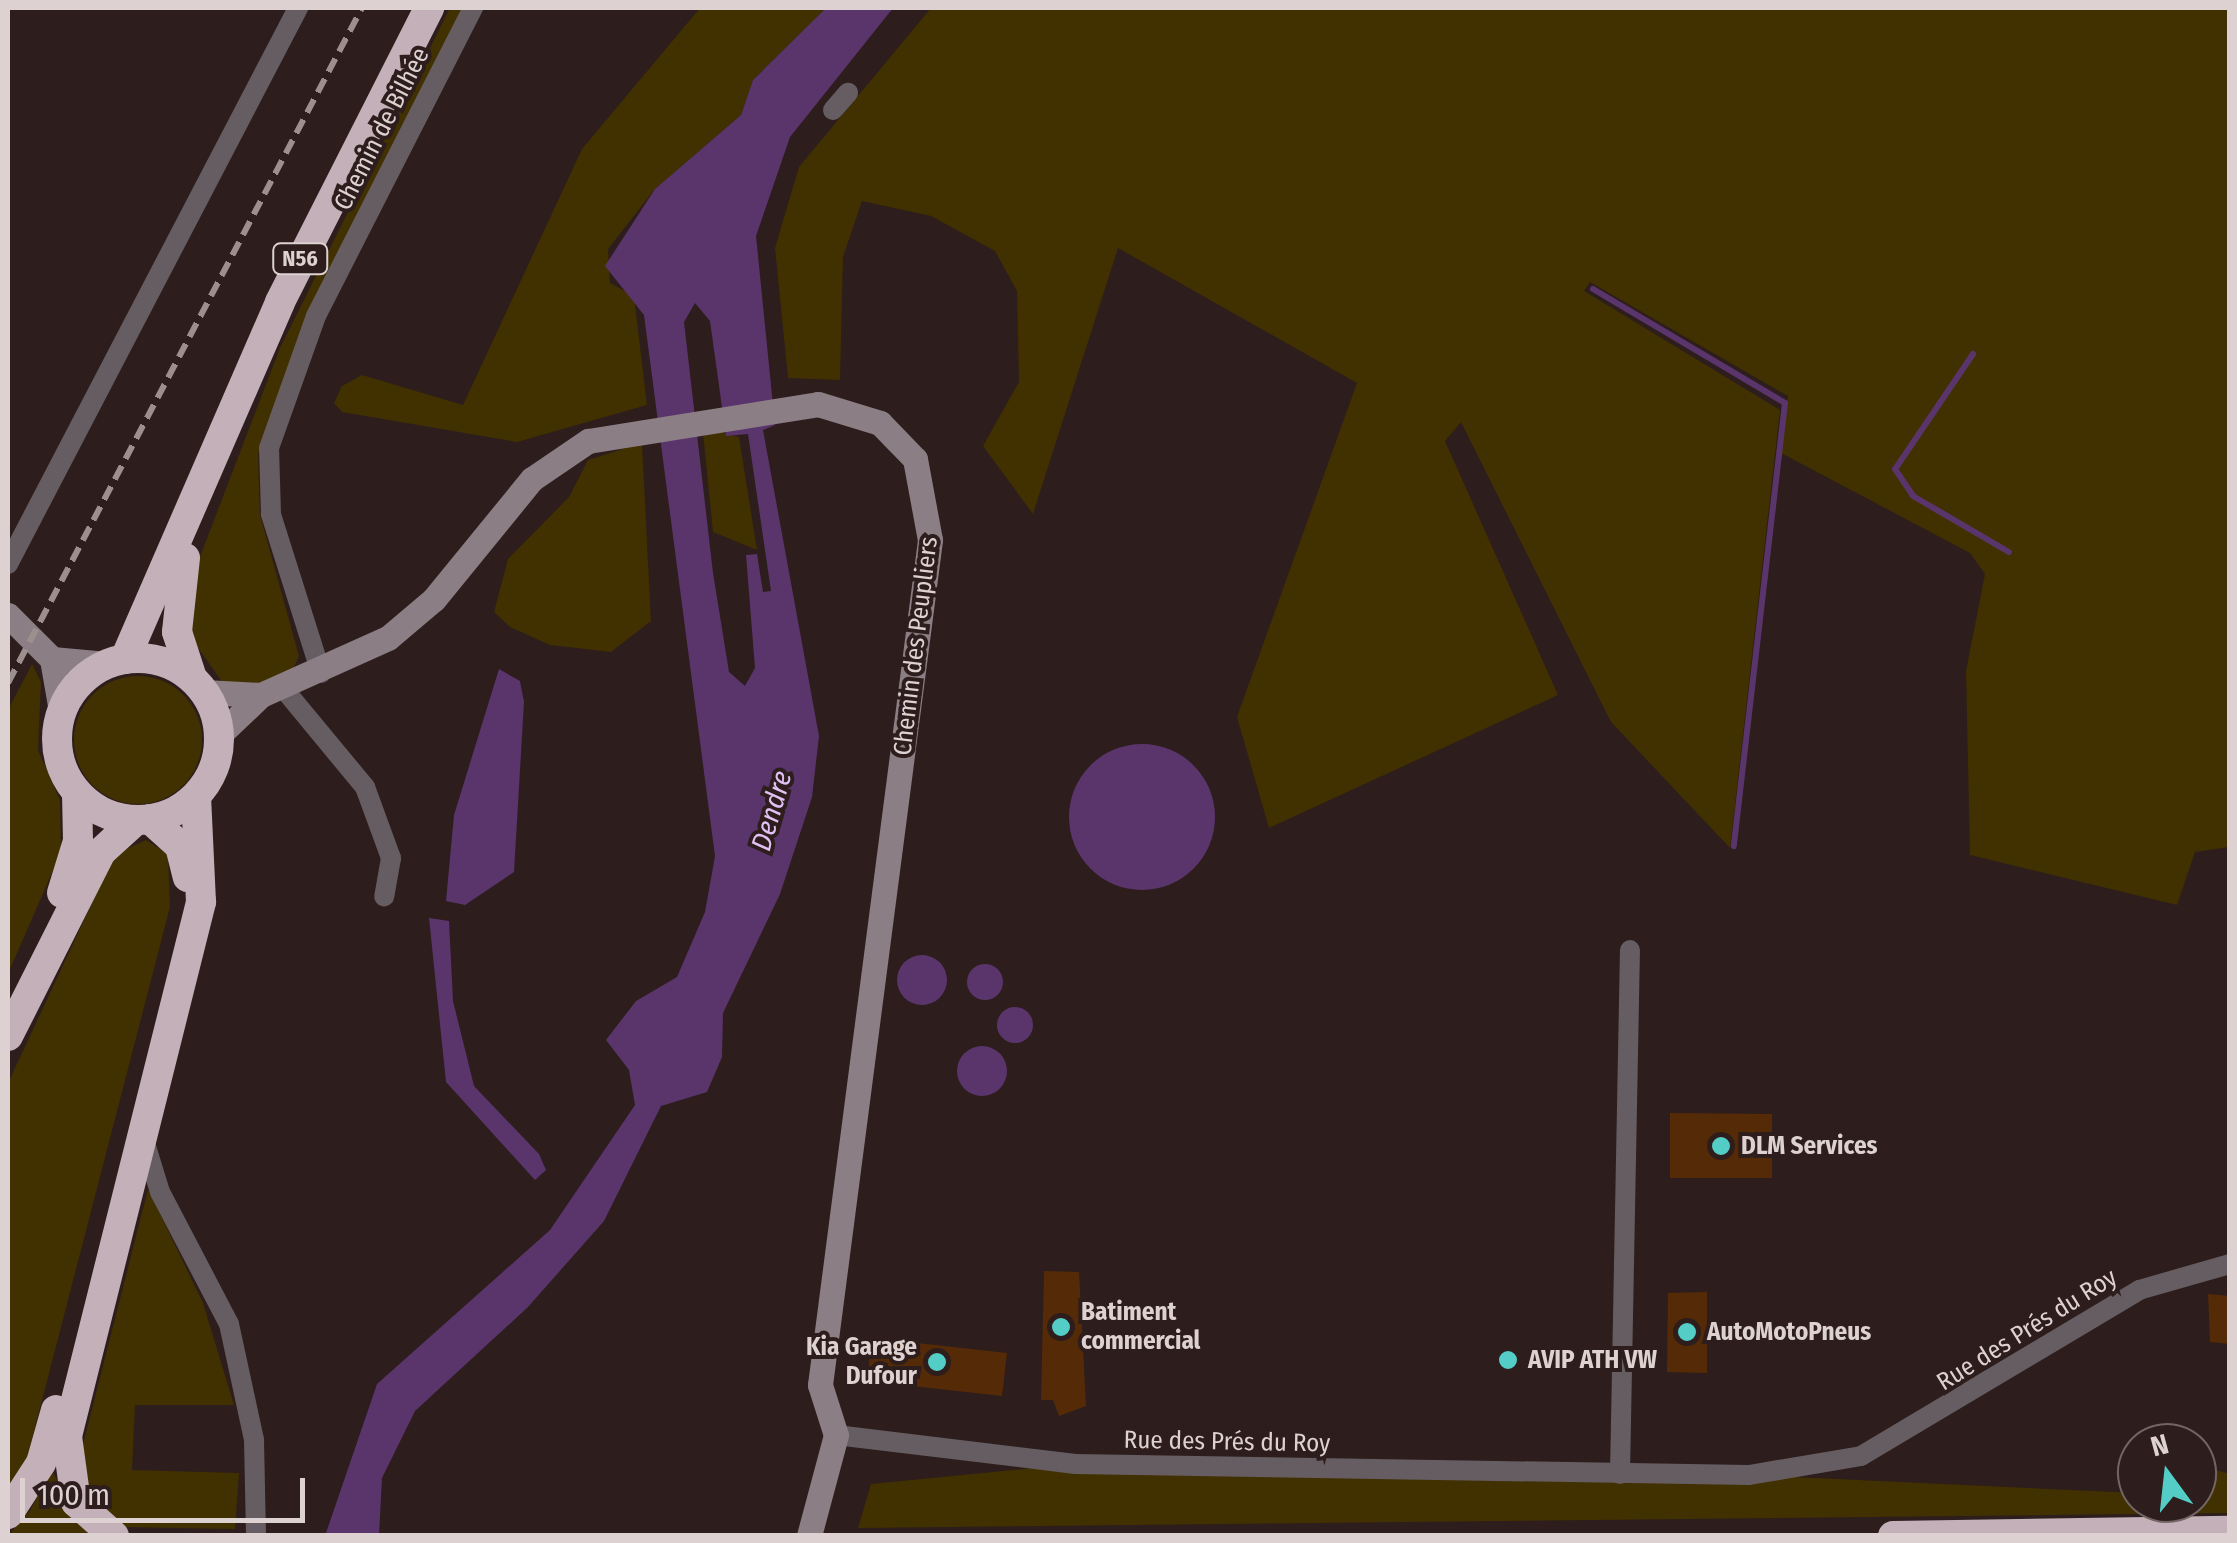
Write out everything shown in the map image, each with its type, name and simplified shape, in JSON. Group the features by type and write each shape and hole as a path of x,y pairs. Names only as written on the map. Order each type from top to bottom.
{"highway":[{"name":"N56","path":"61,712 116,661 192,520 280,302 429,8"},
{"name":"N56","path":"192,520 177,607 198,685 219,736"},
{"path":"116,661 160,661 198,685"},
{"path":"8,1007 70,875 77,794 60,763 61,712"},
{"path":"114,1536 76,1502 67,1436 201,902 196,797 219,736"},
{"path":"8,1514 41,1463 188,904 180,846 143,820 77,794"},
{"path":"8,1036 100,852 143,820 196,797"},
{"path":"1894,1536 2230,1531"}],"street":[{"path":"8,564 298,8"},
{"name":"Chemin de Bilhée","path":"321,672 271,514 268,448 316,316 474,8"},
{"path":"834,110 848,93"},
{"name":"Chemin des Peupliers","path":"219,736 272,691 321,672 413,618 532,479 588,441 818,404 855,409 899,438 931,513 820,1385 836,1435"},
{"path":"8,615 52,658 61,712"},
{"path":"52,658 116,661"},
{"name":"Chemin des Peupliers","path":"198,685 272,691"},
{"path":"272,691 365,787 392,858 384,896"},
{"path":"1620,1474 1630,950"},
{"path":"143,1136 160,1192 230,1324 254,1440 256,1536"},
{"name":"Rue des Prés du Roy","path":"836,1435 1075,1464 1748,1475 1862,1456 2139,1290 2230,1264"},
{"path":"808,1536 836,1435"}],"shaded area":[{"path":"450,8 466,8 323,284 258,454 260,515 299,656 292,672 263,683 223,683 193,641 188,588 280,348"},
{"path":"700,8 826,8 753,80 741,115 655,189 608,249 610,283 634,296 647,405 517,442 342,412 334,403 342,386 362,375 463,405 582,149"},
{"path":"931,8 2229,8 2229,847 2195,852 2177,905 1970,855 1966,671 1985,574 1970,553 1781,453 1788,396 1590,282 1584,291 1780,410 1730,848 1611,722 1461,422 1445,441 1558,695 1269,828 1237,717 1357,383 1118,248 1033,514 983,446 1019,382 1017,291 995,251 931,216 862,201 843,257 840,380 788,378 775,248 799,167"},
{"path":"703,433 739,437 757,550 713,532"},
{"path":"642,443 651,621 611,652 550,645 510,627 494,612 508,559 569,497 588,460"},
{"path":"32,664 41,682 38,750 60,800 61,852 8,974 8,710"},
{"path":"138,676 162,681 183,695 197,716 202,740 197,764 183,785 162,799 138,804 114,799 93,785 79,764 74,740 79,716 93,695 114,681"},
{"path":"146,840 168,854 170,907 26,1462 8,1500 8,1083 115,854"},
{"path":"148,1189 203,1303 234,1405 135,1405 132,1470 239,1473 235,1529 119,1527 94,1511 77,1468"},
{"path":"1075,1464 1749,1475 2117,1492 2117,1514 858,1528 871,1484"},
{"path":"51,1469 88,1535 8,1536 31,1509"},
{"path":"2217,1470 2230,1474 2229,1513 2217,1513"}],"water":[{"name":"Dendre","path":"826,8 893,8 790,137 756,236 775,425 763,430 819,736 812,797 780,894 723,1013 722,1057 707,1092 661,1106 604,1221 528,1307 415,1411 382,1478 379,1535 325,1536 377,1384 550,1230 635,1105 629,1070 606,1040 636,1001 677,977 705,912 715,856 644,315 605,266 655,189 741,115 753,80","holes":["695,303 710,321 726,436 748,434 771,591 763,592 757,554 746,555 755,668 745,686 729,672 713,573 684,322"]},
{"path":"499,669 520,681 524,702 514,872 465,905 446,901 454,815"},
{"path":"1142,744 1170,750 1193,766 1209,789 1215,817 1209,845 1193,868 1170,884 1142,890 1114,884 1091,868 1075,845 1069,817 1075,789 1091,766 1114,750"},
{"path":"429,918 449,921 453,1001 474,1086 539,1154 546,1170 535,1180 446,1082"},
{"path":"912,956 932,956 946,970 946,990 932,1004 912,1004 898,990 898,970"},
{"path":"985,964 998,969 1003,982 998,995 985,1000 972,995 967,982 972,969"},
{"path":"1015,1007 1028,1012 1033,1025 1028,1038 1015,1043 1002,1038 997,1025 1002,1012"},
{"path":"982,1046 1000,1053 1007,1071 1000,1089 982,1096 964,1089 957,1071 964,1053"}],"building":[{"name":"DLM Services","path":"1670,1113 1772,1114 1772,1178 1670,1178"},
{"name":"Batiment commercial","path":"1044,1271 1079,1272 1086,1406 1059,1416 1053,1400 1041,1400"},
{"name":"AutoMotoPneus","path":"1707,1292 1707,1373 1667,1372 1668,1293"},
{"path":"2208,1294 2230,1296 2230,1344 2210,1342"},
{"name":"Kia Garage Dufour","path":"872,1338 1007,1353 1002,1396 876,1382 868,1371"}],"waterway":[{"path":"1593,289 1785,403 1734,846"},
{"path":"1973,354 1895,469 1913,496 2009,552"}],"railway":[{"path":"8,683 362,8"}],"place":[{"name":"DLM Services","path":"1721,1146"},
{"name":"Batiment commercial","path":"1061,1327"},
{"name":"AutoMotoPneus","path":"1687,1332"},
{"name":"AVIP ATH VW","path":"1508,1360"},
{"name":"Kia Garage Dufour","path":"937,1362"}]}
